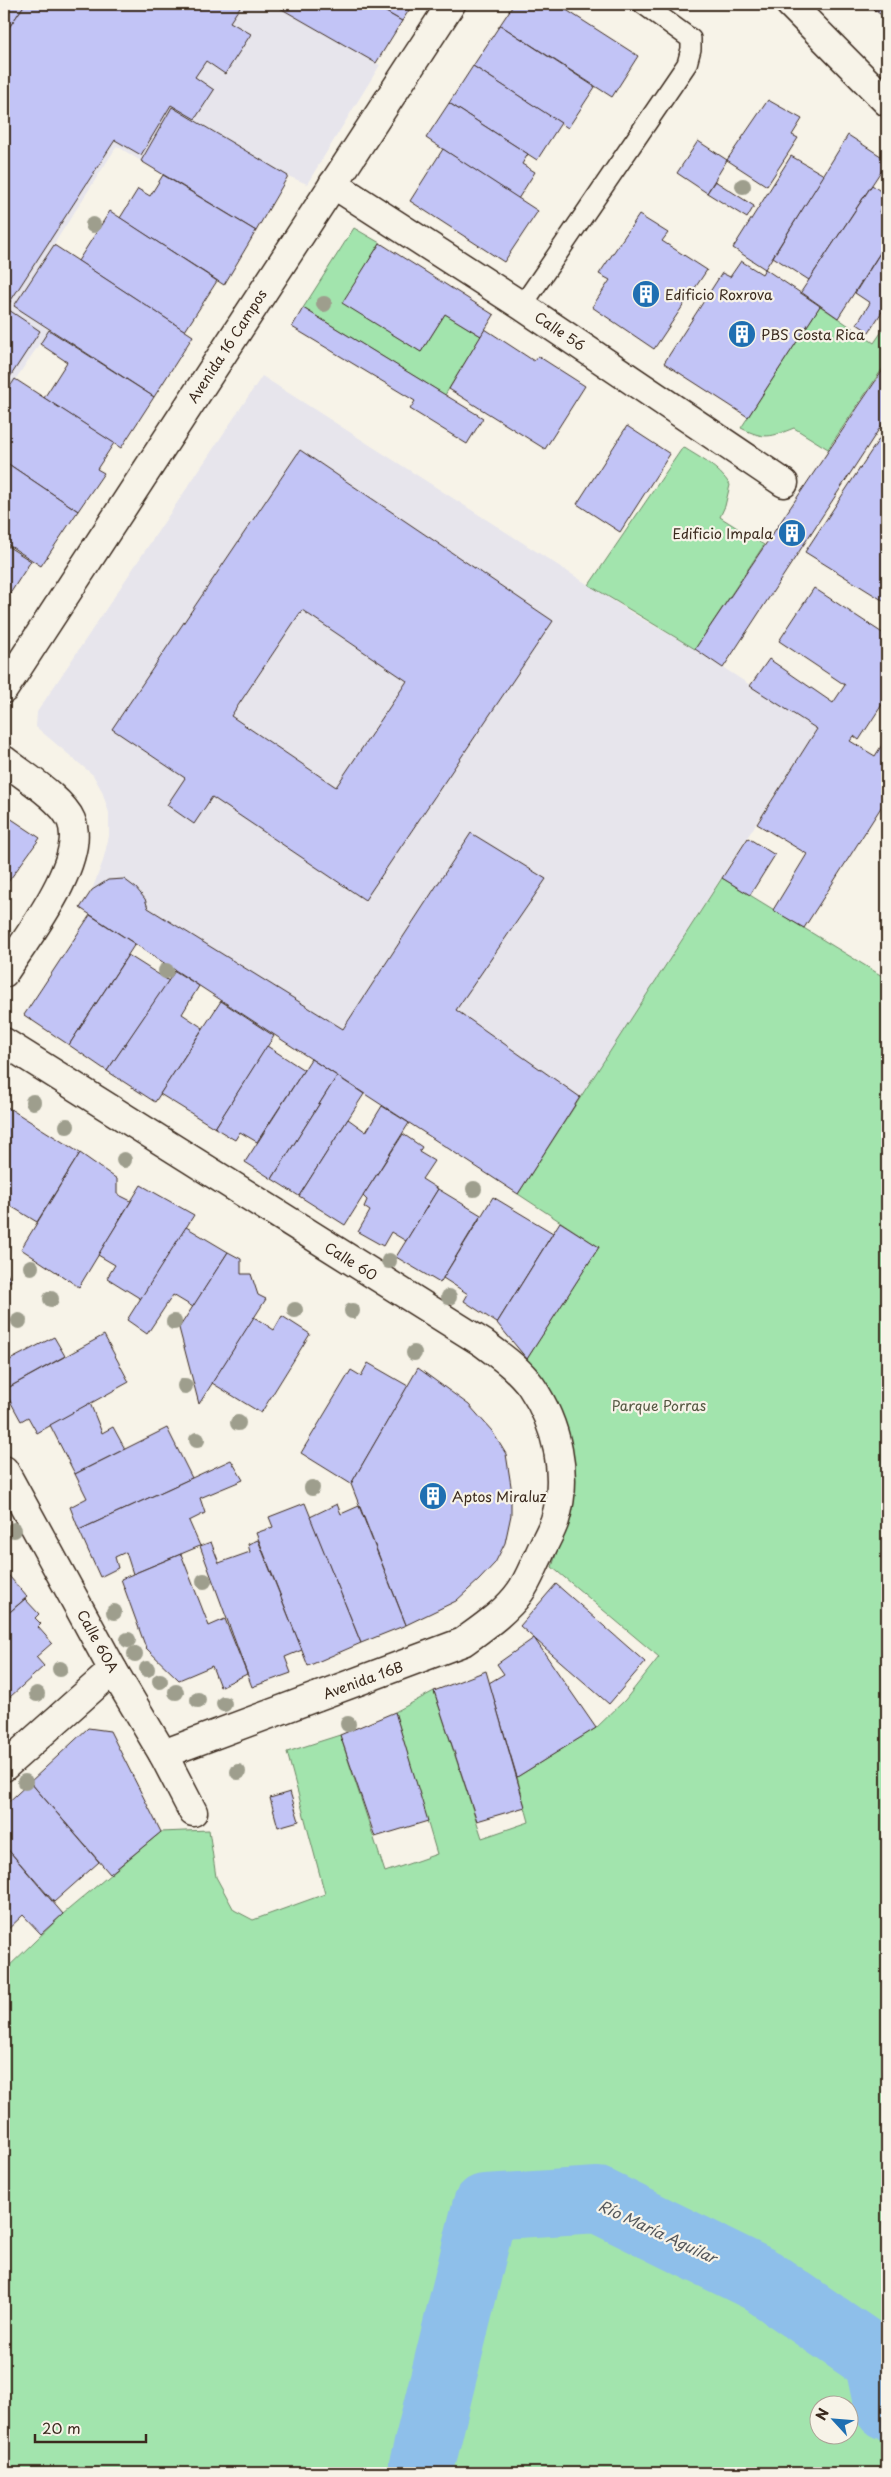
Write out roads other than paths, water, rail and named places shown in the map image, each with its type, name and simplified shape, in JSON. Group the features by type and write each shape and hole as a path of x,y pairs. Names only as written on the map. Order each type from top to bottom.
{"street":[{"name":"Avenida 16 Campos","path":"4,689 451,4"},
{"path":"790,4 887,102"},
{"name":"Calle 56","path":"333,184 522,306 784,483"},
{"path":"4,760 61,805 71,821 74,835 68,869 52,898 4,973"},
{"name":"Calle 60","path":"4,1042 474,1338 508,1362 530,1386 549,1418 559,1454 561,1487 555,1520 534,1566"},
{"name":"Calle 60A","path":"4,1470 113,1670 163,1754 193,1812"},
{"name":"Avenida 16B","path":"163,1754 463,1642 494,1618 520,1593 534,1566"},
{"path":"4,1767 113,1670"}],"lane":[{"path":"522,306 687,64 691,49 691,39 643,4"}],"waterway":[{"name":"Río María Aguilar","path":"420,2473 485,2207 598,2200 761,2280 877,2360 887,2407"}],"place":[{"name":"Edificio Roxrova","path":"646,294"},
{"name":"PBS Costa Rica","path":"742,334"},
{"name":"Edificio Impala","path":"792,533"},
{"name":"Aptos Miraluz","path":"433,1496"}],"park label":[{"name":"Parque Porras","path":"659,1405"}]}
